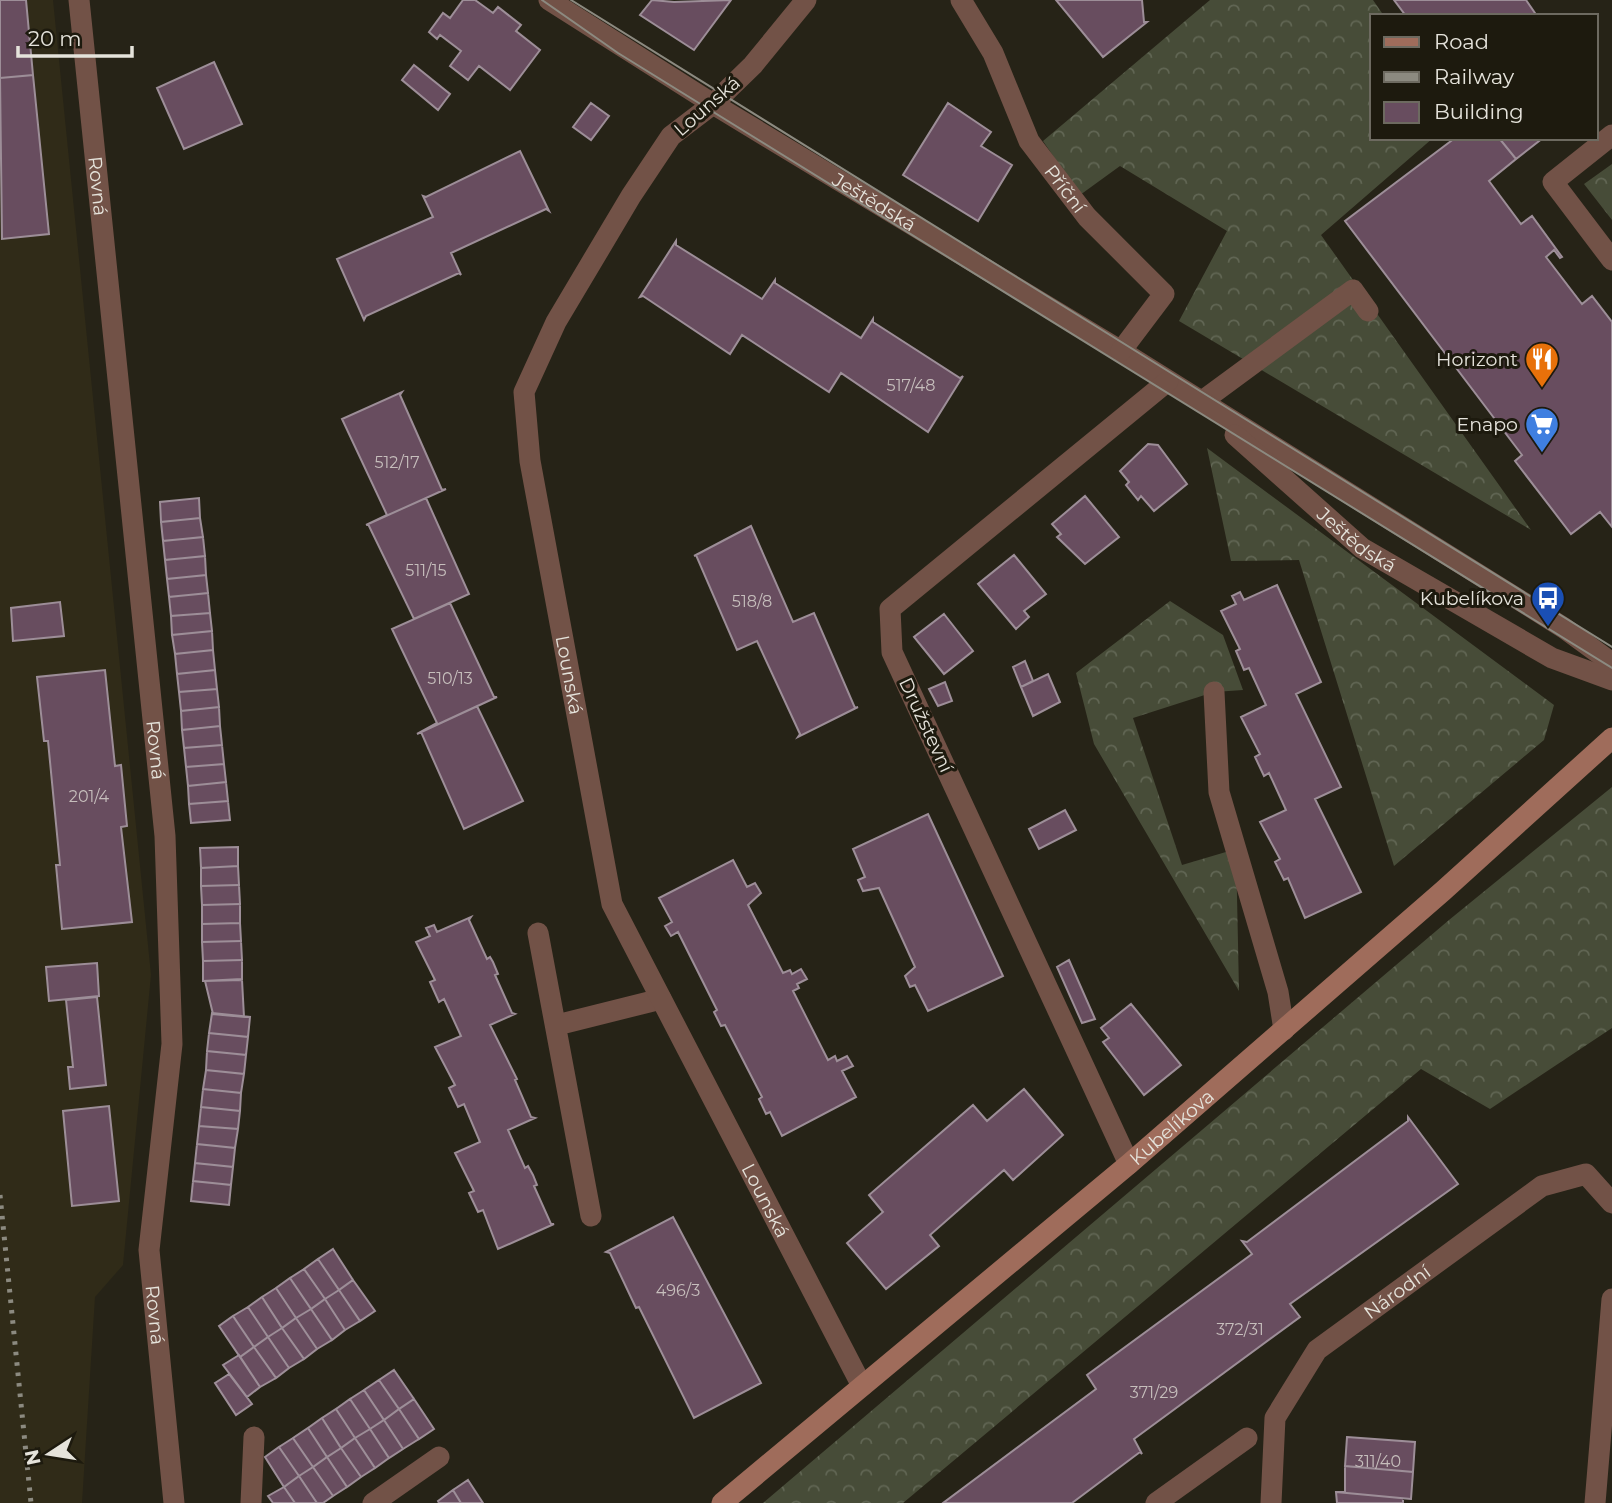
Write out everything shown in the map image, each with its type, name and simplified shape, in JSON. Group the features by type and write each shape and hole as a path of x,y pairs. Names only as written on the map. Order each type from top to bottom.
{"street":[{"name":"Rovná","path":"79,0 165,836 172,1044 149,1250 174,1503"},
{"name":"Ještědská","path":"549,0 713,104 1121,351 1564,628 1612,663"},
{"name":"Lounská","path":"806,0 753,65 713,104 671,136 631,196 556,322 524,392 530,461 612,904 862,1386"},
{"name":"Příční","path":"962,0 993,53 1029,141 1087,217 1164,295 1121,351"},
{"path":"1612,135 1553,183 1612,260"},
{"path":"1201,402 1353,290 1368,311"},
{"name":"Družstevní","path":"1129,1164 892,652 890,609 1168,381"},
{"name":"Ještědská","path":"1201,402 1362,548 1552,659 1612,680"},
{"path":"1214,692 1219,792 1278,992 1284,1030"},
{"name":"Kubelíkova","path":"722,1503 1129,1164 1443,891 1612,737"},
{"path":"538,933 591,1216"},
{"path":"557,1025 661,999"},
{"name":"Národní","path":"1271,1503 1275,1418 1317,1349 1542,1185 1586,1174 1612,1203"},
{"path":"1595,1503 1612,1299"},
{"path":"251,1503 254,1437"},
{"path":"1156,1503 1247,1438"},
{"path":"373,1503 439,1457"}],"shaded area":[{"path":"0,0 53,0 151,975 123,1265 95,1297 82,1503 0,1503"}],"green space":[{"path":"1210,0 1373,0 1383,14 1370,14 1370,140 1431,140 1321,235 1531,530 1179,321 1227,231 1120,166 1080,195 1043,141"},
{"path":"1612,164 1612,220 1584,184"},
{"path":"1207,448 1554,705 1544,740 1394,866 1299,560 1231,561"},
{"path":"1170,601 1223,635 1243,690 1214,692 1133,718 1182,865 1236,849 1239,991 1094,744 1076,673"},
{"path":"1612,787 1612,1028 1490,1109 1421,1069 903,1503 763,1503 1449,920"}],"building":[{"path":"0,0 26,0 33,75 0,78"},
{"path":"463,0 475,0 493,13 498,7 521,25 516,31 540,50 510,90 479,66 468,80 450,66 461,51 440,35 437,39 429,32 443,13 450,18"},
{"path":"652,0 731,0 694,50 640,15"},
{"path":"1056,0 1142,0 1144,22 1147,22 1103,57"},
{"path":"1394,0 1526,0 1536,14 1404,14"},
{"path":"214,62 242,124 184,149 157,88"},
{"path":"414,65 450,94 438,110 402,80"},
{"path":"33,75 49,234 2,239 0,78"},
{"path":"591,103 609,116 591,140 573,127"},
{"path":"948,103 991,132 981,146 1012,165 978,221 903,175"},
{"name":"Horizont","path":"1452,140 1501,140 1516,159 1489,181 1521,224 1532,216 1562,257 1554,250 1546,257 1582,304 1592,296 1612,322 1612,527 1600,512 1571,534 1515,461 1522,455 1345,221"},
{"path":"1501,140 1540,140 1516,159"},
{"path":"520,151 549,211 546,209 451,253 461,275 459,273 366,316 364,320 337,259 433,217 423,196 426,197"},
{"path":"676,241 676,245 762,299 775,280 775,283 861,338 873,319 873,322 960,378 963,376 928,432 841,373 829,392 742,335 730,354 643,296 640,297"},
{"path":"402,392 400,395 442,490 446,489 366,525 387,515 342,419"},
{"path":"1148,444 1158,445 1187,484 1154,511 1141,496 1138,500 1126,485 1129,482 1120,471"},
{"path":"1085,496 1119,537 1085,564 1057,537 1061,534 1052,524"},
{"path":"199,498 200,518 161,522 160,502"},
{"path":"426,498 469,594 414,619 368,524"},
{"path":"200,518 203,537 163,541 161,522"},
{"path":"751,526 793,622 814,613 855,708 858,707 798,737 800,734 757,641 737,650 696,555 694,556"},
{"path":"203,537 205,556 165,560 163,541"},
{"path":"1014,555 1046,594 1024,611 1029,617 1016,629 978,584"},
{"path":"205,556 206,575 167,579 165,560"},
{"path":"206,575 208,593 169,597 167,579"},
{"path":"1277,585 1321,682 1296,694 1341,787 1315,799 1361,892 1305,918 1288,878 1284,880 1275,862 1280,859 1260,822 1286,810 1269,773 1264,776 1255,757 1260,754 1241,717 1266,705 1249,668 1244,670 1236,651 1240,649 1221,611 1236,604 1232,596 1240,592 1244,600"},
{"path":"208,593 210,613 171,616 169,597"},
{"path":"60,602 64,636 13,641 11,608"},
{"path":"450,603 494,697 497,697 417,734 437,723 392,629"},
{"path":"210,613 212,631 172,635 171,616"},
{"path":"944,614 973,651 944,674 914,637"},
{"path":"212,631 213,650 175,654 172,635"},
{"path":"213,650 215,670 177,674 175,654"},
{"path":"1025,661 1033,681 1021,687 1013,667"},
{"path":"105,670 115,766 121,765 127,826 121,827 132,922 62,929 56,865 60,865 48,741 44,741 37,677"},
{"path":"215,670 217,689 179,692 177,674"},
{"path":"1048,674 1060,702 1033,716 1021,687"},
{"path":"945,682 952,701 938,706 929,689"},
{"path":"217,689 219,707 181,711 179,692"},
{"path":"477,706 523,801 464,829 421,732"},
{"path":"219,707 220,726 182,730 181,711"},
{"path":"220,726 222,745 184,748 182,730"},
{"path":"222,745 224,764 186,767 184,748"},
{"path":"224,764 226,782 188,786 186,767"},
{"path":"226,782 228,801 189,804 188,786"},
{"path":"228,801 230,820 191,823 189,804"},
{"path":"1065,810 1076,830 1039,849 1029,829"},
{"path":"928,814 1003,976 928,1011 915,985 910,987 905,976 915,967 879,888 863,891 858,880 865,877 853,849"},
{"path":"238,847 238,866 201,868 200,848"},
{"path":"733,860 747,887 755,883 761,893 748,905 783,973 790,970 792,974 801,969 807,979 797,984 799,988 793,991 828,1060 835,1056 837,1061 847,1056 853,1066 842,1071 856,1097 782,1136 770,1112 766,1114 759,1099 762,1097 725,1025 721,1026 714,1012 717,1010 678,932 671,936 665,926 672,922 659,898"},
{"path":"238,866 239,885 201,886 201,868"},
{"path":"239,885 240,904 202,905 201,886"},
{"path":"240,904 240,923 202,924 202,905"},
{"path":"471,917 469,920 487,959 490,957 493,962 498,974 495,975 512,1013 515,1014 490,1025 517,1079 515,1080 531,1117 535,1118 508,1130 525,1168 528,1166 533,1175 537,1185 534,1186 551,1224 554,1224 498,1249 483,1210 478,1212 469,1193 474,1191 455,1153 480,1142 464,1104 458,1107 449,1088 455,1085 435,1047 461,1036 444,999 439,1002 430,982 435,980 416,942 430,936 426,928 434,925 437,932"},
{"path":"240,923 241,941 202,942 202,924"},
{"path":"241,941 242,960 203,961 202,942"},
{"path":"242,960 242,979 203,981 203,961"},
{"path":"1069,960 1095,1019 1082,1023 1057,967"},
{"path":"97,963 99,996 49,1001 46,967"},
{"path":"242,980 244,1017 213,1014 205,981"},
{"path":"97,997 106,1085 70,1089 68,1067 73,1067 66,1000"},
{"path":"1131,1004 1181,1065 1144,1095 1103,1042 1109,1038 1101,1028"},
{"path":"212,1013 250,1017 248,1037 209,1033"},
{"path":"209,1033 248,1037 246,1055 207,1051"},
{"path":"207,1051 246,1055 244,1074 206,1070"},
{"path":"206,1070 244,1074 241,1093 203,1089"},
{"path":"203,1089 241,1093 240,1111 201,1107"},
{"path":"1024,1089 1063,1135 1013,1180 1004,1170 930,1235 939,1246 886,1289 847,1243 883,1212 869,1195 973,1105 987,1121"},
{"path":"109,1106 119,1201 72,1206 63,1111"},
{"path":"201,1107 240,1111 238,1129 199,1126"},
{"path":"1408,1117 1458,1184 1290,1304 1300,1317 1134,1439 1142,1454 1140,1452 1072,1503 943,1503 1096,1389 1087,1375 1252,1254 1242,1241 1247,1242 1408,1121"},
{"path":"199,1126 238,1129 235,1148 197,1144"},
{"path":"197,1144 235,1148 233,1167 195,1163"},
{"path":"195,1163 233,1167 231,1185 193,1181"},
{"path":"193,1181 231,1185 229,1205 191,1201"},
{"path":"673,1217 761,1383 694,1418 639,1307 636,1308 610,1253 606,1252"},
{"path":"333,1249 353,1280 339,1290 318,1259"},
{"path":"318,1259 339,1290 325,1299 304,1269"},
{"path":"304,1269 325,1299 311,1309 290,1278"},
{"path":"290,1278 311,1309 296,1318 276,1288"},
{"path":"353,1280 375,1311 360,1321 339,1290"},
{"path":"276,1288 296,1318 282,1328 262,1297"},
{"path":"339,1290 360,1321 345,1330 325,1299"},
{"path":"262,1297 282,1328 268,1337 248,1307"},
{"path":"325,1299 345,1330 332,1340 311,1309"},
{"path":"248,1307 268,1337 254,1347 233,1316"},
{"path":"311,1309 332,1340 317,1349 296,1318"},
{"path":"233,1316 254,1347 240,1357 219,1326"},
{"path":"296,1318 317,1349 304,1359 282,1328"},
{"path":"282,1328 304,1359 289,1368 268,1337"},
{"path":"268,1337 289,1368 276,1378 254,1347"},
{"path":"254,1347 276,1378 260,1387 240,1357"},
{"path":"239,1355 260,1387 247,1397 223,1365"},
{"path":"394,1370 414,1399 399,1409 379,1380"},
{"path":"229,1374 252,1404 236,1415 215,1383"},
{"path":"379,1380 399,1409 384,1420 364,1390"},
{"path":"364,1390 384,1420 370,1429 350,1399"},
{"path":"350,1399 370,1429 355,1438 336,1409"},
{"path":"414,1399 434,1429 419,1439 399,1409"},
{"path":"336,1409 355,1438 341,1448 322,1418"},
{"path":"399,1409 419,1439 403,1449 384,1420"},
{"path":"322,1418 341,1448 327,1457 308,1428"},
{"path":"384,1420 403,1449 389,1458 370,1429"},
{"path":"308,1428 327,1457 313,1467 293,1438"},
{"path":"370,1429 389,1458 375,1468 355,1438"},
{"path":"1347,1437 1415,1442 1413,1472 1345,1466"},
{"path":"293,1438 313,1467 299,1476 279,1447"},
{"path":"355,1438 375,1468 361,1477 341,1448"},
{"path":"279,1447 299,1476 284,1487 265,1457"},
{"path":"341,1448 361,1477 347,1487 327,1457"},
{"path":"327,1457 347,1487 333,1496 313,1467"},
{"path":"1345,1466 1413,1472 1411,1499 1336,1492 1345,1492"},
{"path":"313,1467 333,1496 323,1503 317,1503 299,1476"},
{"path":"299,1476 317,1503 295,1503 284,1487"},
{"path":"468,1480 483,1503 461,1503 453,1490"},
{"path":"284,1487 295,1503 273,1503 268,1496"},
{"path":"453,1490 461,1503 439,1503 438,1501"},
{"path":"1336,1492 1411,1499 1403,1499 1403,1503 1337,1503"}],"tram line":[{"path":"542,0 618,53 1612,668"},
{"path":"571,0 1612,647"}],"railway":[{"path":"0,1195 31,1503"}],"place":[{"name":"Horizont","path":"1542,389"},
{"name":"Enapo","path":"1542,454"},
{"name":"Kubelíkova","path":"1548,628"}]}
